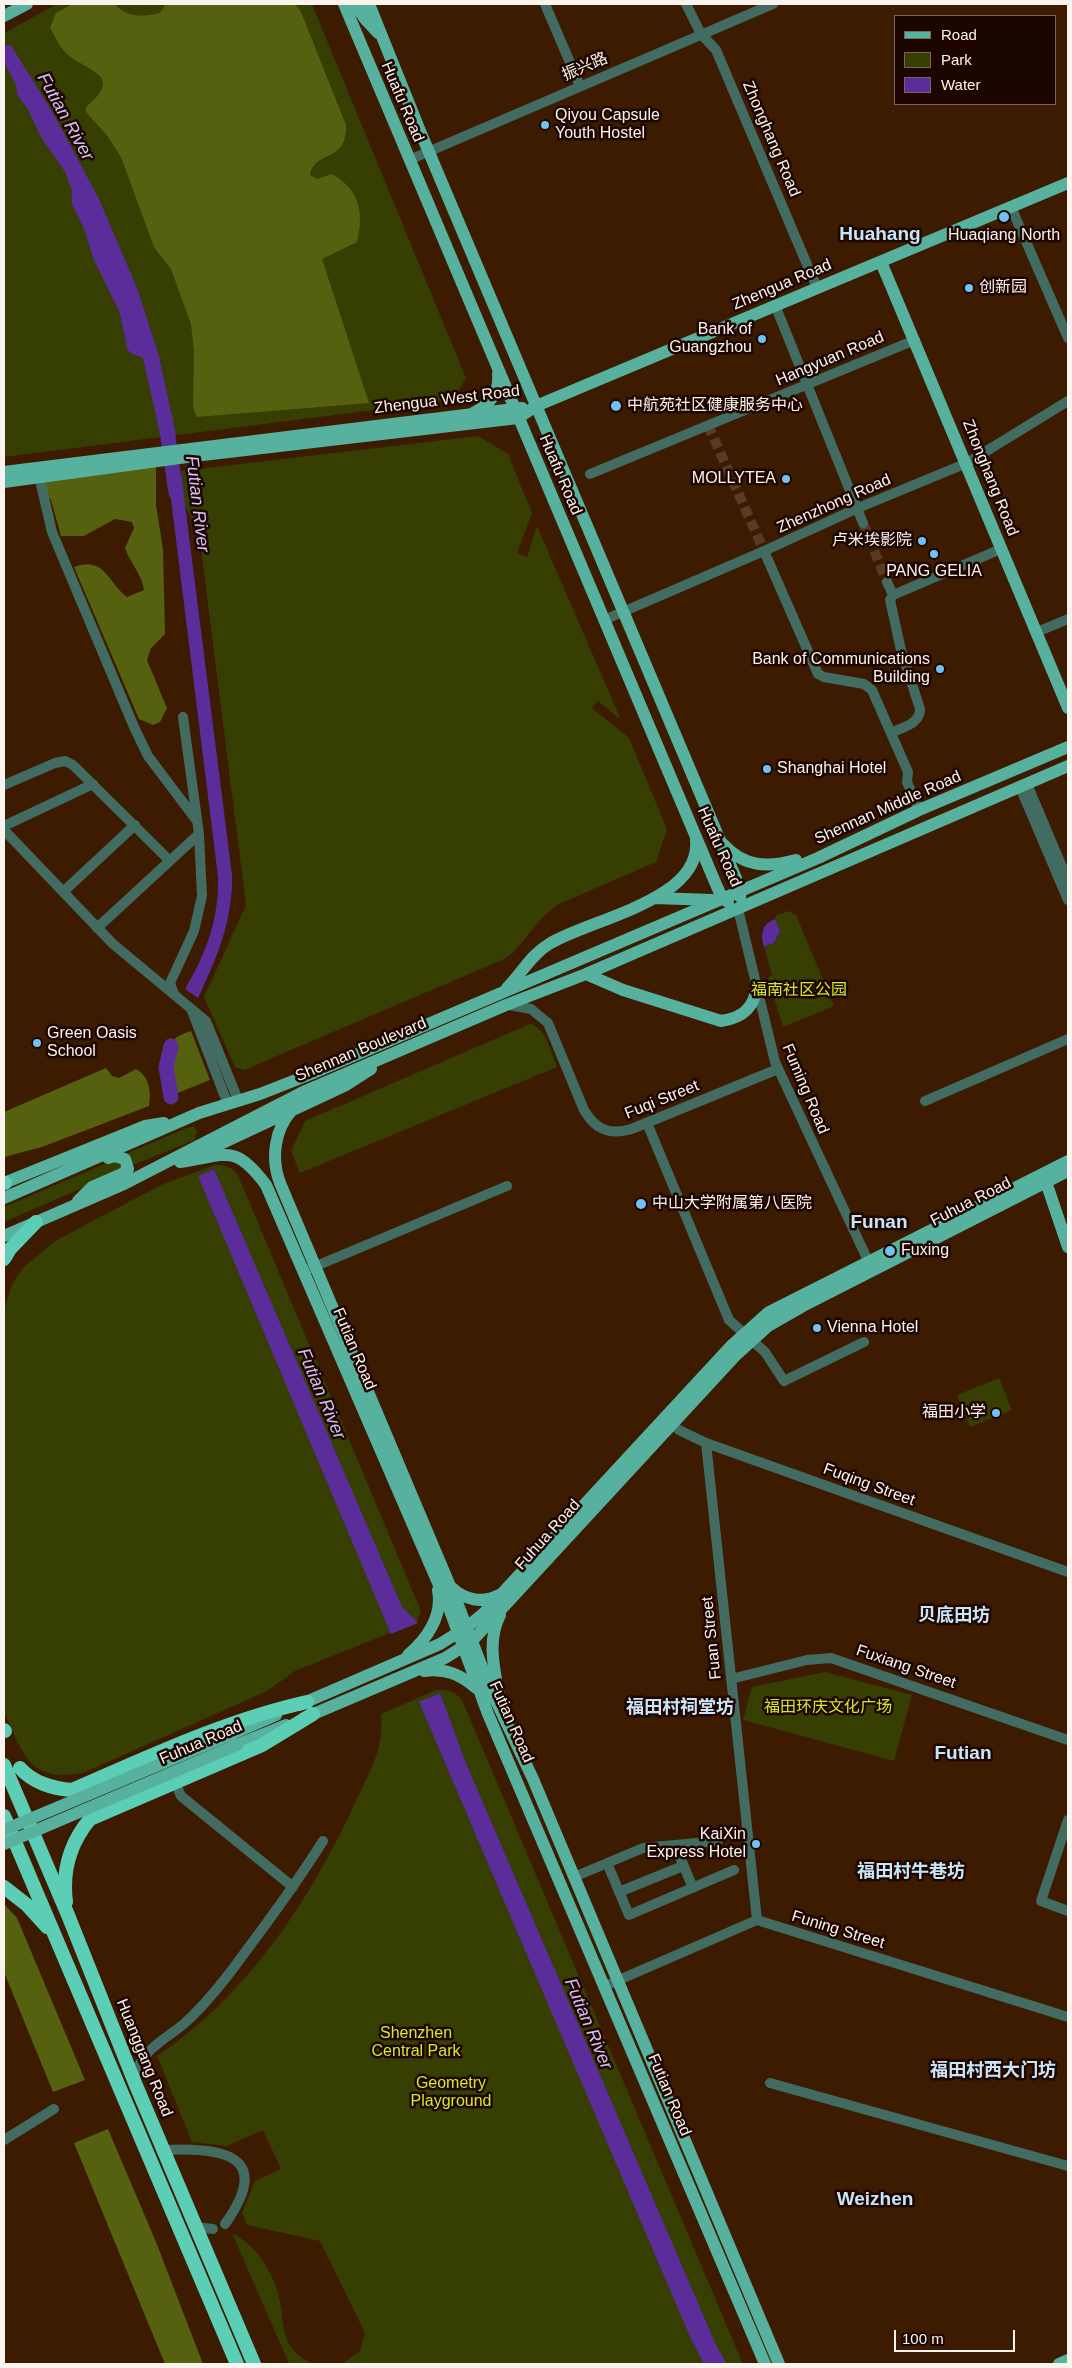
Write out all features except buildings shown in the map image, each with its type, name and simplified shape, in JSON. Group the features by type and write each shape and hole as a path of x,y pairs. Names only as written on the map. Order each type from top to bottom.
{"highway":[{"path":"4,1259 10,1249 36,1222"},
{"path":"20,1768 33,1779 62,1790 72,1790 238,1721 272,1709 310,1708"},
{"path":"68,1915 65,1894 68,1857 72,1844 90,1819 262,1745 310,1708"},
{"name":"Huanggang Road","path":"4,1765 68,1915 163,2150 254,2363"},
{"path":"91,1782 85,1790 85,1800 91,1809 102,1813"},
{"name":"Huanggang Road","path":"4,1816 235,2360"},
{"path":"4,1887 27,1906 54,1936"}],"main road":[{"path":"4,16 27,4"},
{"name":"Huafu Road","path":"346,4 382,36"},
{"name":"Huafu Road","path":"346,4 409,160 696,838 722,898 738,909 741,890 428,152 369,4"},
{"name":"Zhengua Road","path":"536,406 1068,183"},
{"name":"Zhonghang Road","path":"881,262 967,463 1068,708"},
{"path":"471,414 481,409 494,396 499,380 498,370"},
{"name":"Zhengua West Road","path":"4,472 145,458 516,413 536,406"},
{"name":"Zhengua West Road","path":"193,452 471,414 516,413"},
{"name":"Zhengua West Road","path":"4,482 145,458"},
{"name":"Shennan Middle Road","path":"722,898 818,858 919,810 1068,747"},
{"name":"Shennan Middle Road","path":"738,909 1068,766"},
{"path":"718,835 724,844 737,856 755,864 777,865 801,859 818,858"},
{"path":"498,994 513,982 535,954 549,944 654,898 670,889 685,876 694,860 696,838"},
{"path":"654,898 701,901 722,898"},
{"name":"Shennan Boulevard","path":"4,1198 184,1119 292,1082 722,898"},
{"name":"Shennan Boulevard","path":"4,1236 156,1168 295,1096 506,1005 586,974 738,909"},
{"path":"586,974 622,990 721,1021 732,1019 747,1011 754,1000 756,985"},
{"path":"156,1168 180,1162 359,1078 385,1057"},
{"name":"Futian Road","path":"292,1110 282,1124 274,1154 280,1183 309,1269 437,1580 462,1630"},
{"path":"4,1183 145,1126 184,1119"},
{"name":"Futian Road","path":"180,1162 225,1153 237,1156 249,1165 266,1185 309,1269 449,1585 478,1689 765,2364"},
{"path":"72,1206 92,1188 122,1174 128,1169 125,1159 121,1156 88,1162"},
{"name":"Fuhua Road","path":"1045,1178 1068,1161"},
{"name":"Fuhua Road","path":"310,1708 462,1630 501,1594 747,1337 870,1266 1045,1178 1068,1171"},
{"path":"1045,1178 1068,1246"},
{"path":"4,1240 36,1222"},
{"name":"Fuhua Road","path":"4,1830 234,1740 310,1708 414,1672 445,1658 467,1644 504,1607 668,1421"},
{"path":"399,1662 423,1640 436,1617 439,1596 437,1580"},
{"path":"449,1585 459,1594 473,1599 489,1599 501,1594"},
{"path":"502,1710 494,1671 493,1649 497,1621 504,1607"},
{"name":"Futian Road","path":"467,1644 502,1710 676,2115 779,2364"},
{"path":"414,1672 443,1670 464,1678 478,1689"},
{"name":"Fuhua Road","path":"4,1844 234,1740"},
{"path":"1059,2364 1068,2360"}],"street":[{"path":"545,4 580,86"},
{"name":"Zhonghang Road","path":"686,4 701,34 716,50 817,288"},
{"name":"振兴路","path":"409,160 773,4"},
{"path":"1011,206 1068,338"},
{"path":"775,306 863,523"},
{"name":"Hangyuan Road","path":"590,474 915,340"},
{"name":"Zhenzhong Road","path":"604,620 858,508 967,463 1068,401"},
{"path":"39,476 52,532 134,727 148,756 197,821"},
{"path":"891,733 916,721 920,716 920,709 899,642 890,600 893,595 1002,549"},
{"path":"764,551 818,674 824,678 869,686 908,772 907,782 919,810"},
{"path":"887,582 893,595"},
{"path":"1037,632 1068,619"},
{"path":"174,995 170,983 200,916 202,896 199,834 183,717"},
{"path":"4,785 65,761 73,765 93,784 169,860"},
{"path":"93,784 4,828 119,949 192,1010 201,1021 233,1101"},
{"path":"1024,785 1068,881"},
{"path":"1024,785 1068,900"},
{"path":"63,892 135,825"},
{"path":"98,928 199,834"},
{"name":"Fuming Road","path":"738,909 778,1069 870,1266"},
{"name":"Fuqi Street","path":"506,1005 526,1007 539,1014 548,1023 584,1110 593,1123 602,1130 614,1132 628,1130 778,1069"},
{"path":"925,1101 1068,1039"},
{"path":"647,1123 729,1320 770,1358 784,1380 864,1342"},
{"path":"309,1269 507,1186"},
{"name":"Fuqing Street","path":"668,1421 706,1443 1068,1572"},
{"name":"Fuan Street","path":"706,1443 758,1920"},
{"name":"Fuxiang Street","path":"731,1678 807,1660 823,1658 838,1660 1068,1740"},
{"path":"175,1782 181,1796 293,1887"},
{"path":"1068,1820 1041,1901 1068,1911"},
{"path":"135,2083 136,2070 142,2058 197,2011 226,1977 293,1887 323,1841"},
{"path":"574,1877 643,1848 718,1841"},
{"path":"674,1845 692,1888"},
{"path":"607,1863 629,1915 734,1870"},
{"path":"619,1892 683,1866"},
{"path":"604,1986 758,1920"},
{"name":"Funing Street","path":"758,1920 1068,2018"},
{"path":"770,2083 1068,2166"},
{"path":"4,2140 54,2109"},
{"path":"163,2150 216,2150 237,2160 243,2174 245,2189 240,2202 225,2224"}],"green space":[{"path":"57,4 312,4 466,378 453,400 4,457 4,33"},
{"path":"72,4 114,4 125,12 141,16 160,13 166,4 295,4 301,12 346,125 342,146 318,162 313,167 310,175 317,179 332,174 349,187 358,203 360,221 357,242 322,259 369,403 197,417 193,408 194,352 191,324 171,269 154,247 121,157 106,134 86,112 86,107 102,88 103,81 93,70 64,51 50,28 56,13"},
{"path":"478,436 508,454 532,513 517,553 527,557 537,526 621,720 598,701 592,708 629,738 667,829 656,862 557,905 543,917 512,954 502,960 244,1070 235,1067 204,997 246,905 199,533 184,504 181,471"},
{"path":"156,466 156,505 163,549 165,634 151,648 147,660 167,708 160,722 153,725 139,719 74,567 93,565 99,568 105,572 127,597 144,590 141,579 125,548 134,528 132,522 115,519 84,536 61,536 51,500 40,486 44,480"},
{"name":"福南社区公园","path":"789,911 796,915 834,1006 783,1027 768,978 772,975 764,947 774,943 780,931 775,919 777,915"},
{"path":"530,1024 536,1026 544,1035 557,1067 300,1173 291,1151 305,1121"},
{"path":"191,1031 210,1080 175,1094 169,1060 171,1046 177,1037"},
{"path":"106,1068 112,1076 119,1078 136,1069 141,1072 148,1085 150,1095 149,1106 42,1147 4,1157 4,1112"},
{"path":"189,1127 194,1127 197,1131 195,1140 133,1165 128,1154 130,1152"},
{"path":"114,1160 123,1166 119,1172 4,1222 4,1207"},
{"path":"214,1165 228,1167 238,1175 421,1611 417,1622 295,1671 267,1691 83,1773 51,1774 39,1769 30,1762 17,1741 4,1712 4,1311 12,1284 23,1268 55,1241 161,1185"},
{"path":"999,1378 1012,1410 970,1427 957,1395"},
{"name":"福田环庆文化广场","path":"825,1672 912,1695 894,1761 743,1720 752,1687"},
{"name":"Shenzhen Central Park","path":"436,1690 451,1692 462,1700 743,2364 342,2364 360,2351 365,2333 320,2241 247,2225 242,2213 255,2181 281,2169 263,2130 227,2146 192,2142 157,2056 190,2032 220,2005 273,1943 296,1910 337,1840 371,1770 380,1739 381,1714"},
{"path":"4,1904 17,1918 85,2080 53,2092 4,1972"},
{"path":"108,2129 156,2242 203,2364 165,2364 74,2143"},
{"path":"232,2233 248,2244 261,2258 275,2283 283,2325 289,2344 302,2358 314,2364 289,2364"}],"water":[{"path":"10,44 53,113 99,199 137,288 159,356 176,436 161,438 143,358 130,353 127,348 120,313 93,258 85,231 72,204 72,190 65,172 41,137 27,108 17,95 16,85 4,62 4,47"},
{"path":"181,473 232,875 232,892 227,923 198,998 185,989 199,963 210,936 214,922 218,877 168,475"},
{"path":"775,919 780,931 774,943 764,947 763,930 767,924"},
{"path":"214,1169 402,1607 418,1623 391,1634 198,1176"},
{"path":"440,1693 466,1763 716,2345 727,2364 704,2364 691,2339 419,1702"}],"waterway":[{"name":"Futian River","path":"165,417 176,493"},
{"name":"Futian River","path":"171,1046 166,1067 171,1097"}],"tunnel":[{"path":"708,425 764,551"},
{"path":"863,523 887,582"}],"place":[{"name":"Qiyou Capsule Youth Hostel","path":"545,125"},
{"name":"Huaqiang North","path":"1004,217"},
{"name":"创新园","path":"969,288"},
{"name":"Bank of Guangzhou","path":"762,339"},
{"name":"中航苑社区健康服务中心","path":"616,406"},
{"name":"MOLLYTEA","path":"786,479"},
{"name":"卢米埃影院","path":"922,541"},
{"name":"PANG GELIA","path":"934,554"},
{"name":"Bank of Communications Building","path":"940,669"},
{"name":"Shanghai Hotel","path":"767,769"},
{"name":"Green Oasis School","path":"37,1043"},
{"name":"中山大学附属第八医院","path":"641,1204"},
{"name":"Fuxing","path":"890,1251"},
{"name":"Vienna Hotel","path":"817,1328"},
{"name":"福田小学","path":"996,1413"},
{"name":"KaiXin Express Hotel","path":"756,1844"}],"district":[{"name":"Huahang","path":"880,235"},
{"name":"Funan","path":"879,1223"},
{"name":"贝底田坊","path":"954,1616"},
{"name":"福田村祠堂坊","path":"680,1708"},
{"name":"Futian","path":"963,1754"},
{"name":"福田村牛巷坊","path":"911,1872"},
{"name":"福田村西大门坊","path":"993,2071"},
{"name":"Weizhen","path":"875,2200"}],"park label":[{"name":"Geometry Playground","path":"451,2093"}]}
